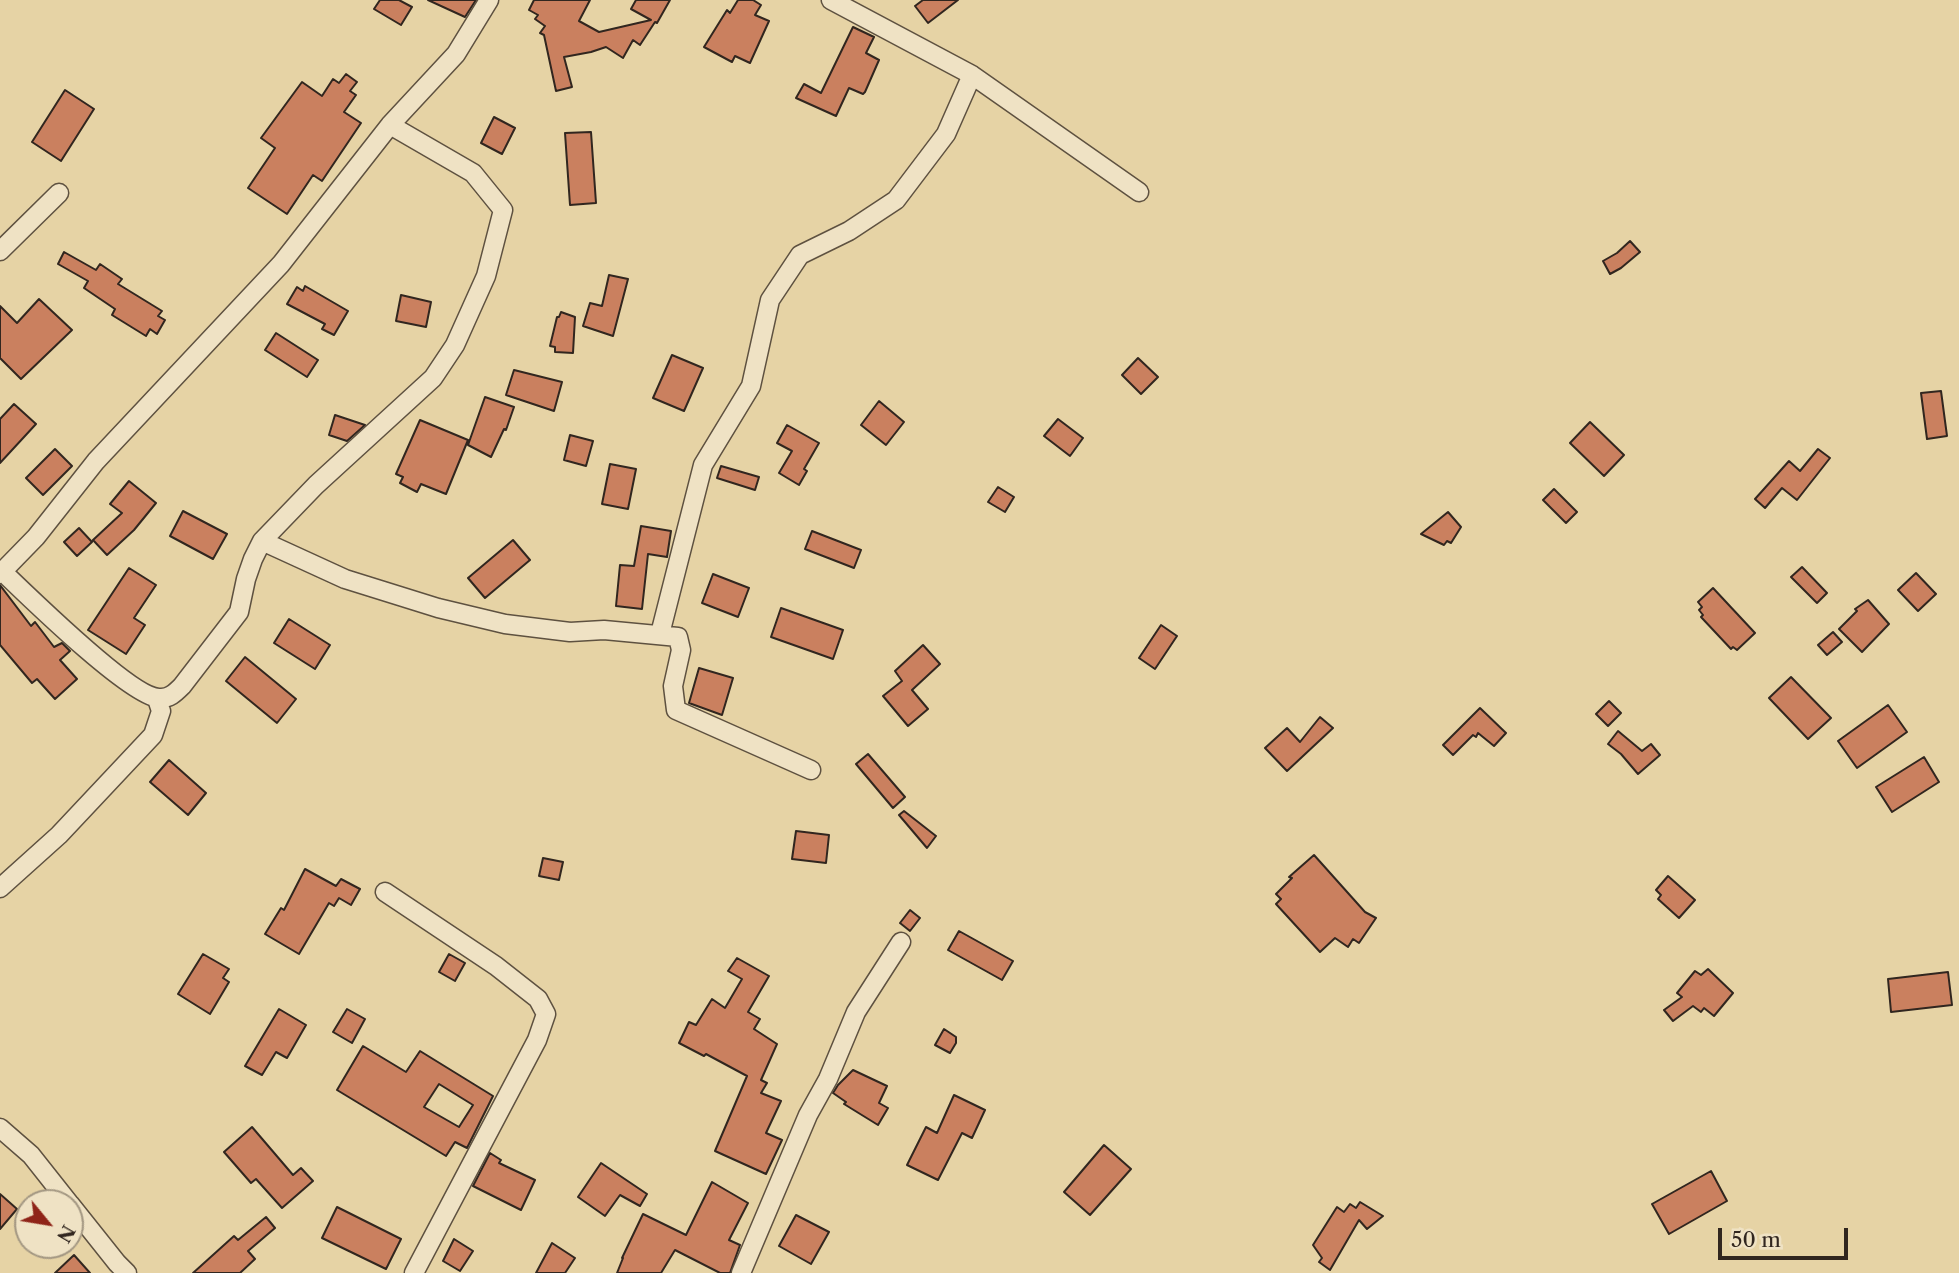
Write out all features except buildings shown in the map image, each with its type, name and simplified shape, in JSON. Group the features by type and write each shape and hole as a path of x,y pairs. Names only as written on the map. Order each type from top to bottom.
{"street":[{"path":"390,125 473,173 503,209 486,276 455,345 433,378 316,485 262,541 246,579 239,611 182,686 171,696 157,699 132,685 70,638 1,573 36,537 96,461 281,264 390,125 456,54 489,0"},
{"path":"831,0 972,75 1139,192"},
{"path":"660,634 703,465 751,386 771,300 800,255 849,231 896,200 946,134 972,75"},
{"path":"0,251 60,193"},
{"path":"262,541 345,579 438,608 505,624 570,632 604,630 678,636 681,650 673,686 676,710 811,770"},
{"path":"0,888 59,835 153,735 161,711 157,699"},
{"path":"385,892 507,974 538,999 546,1014 537,1040 414,1273"},
{"path":"741,1273 808,1115 828,1079 856,1012 901,942"},
{"path":"0,1128 31,1155 59,1189"},
{"path":"84,1221 127,1273"}]}
